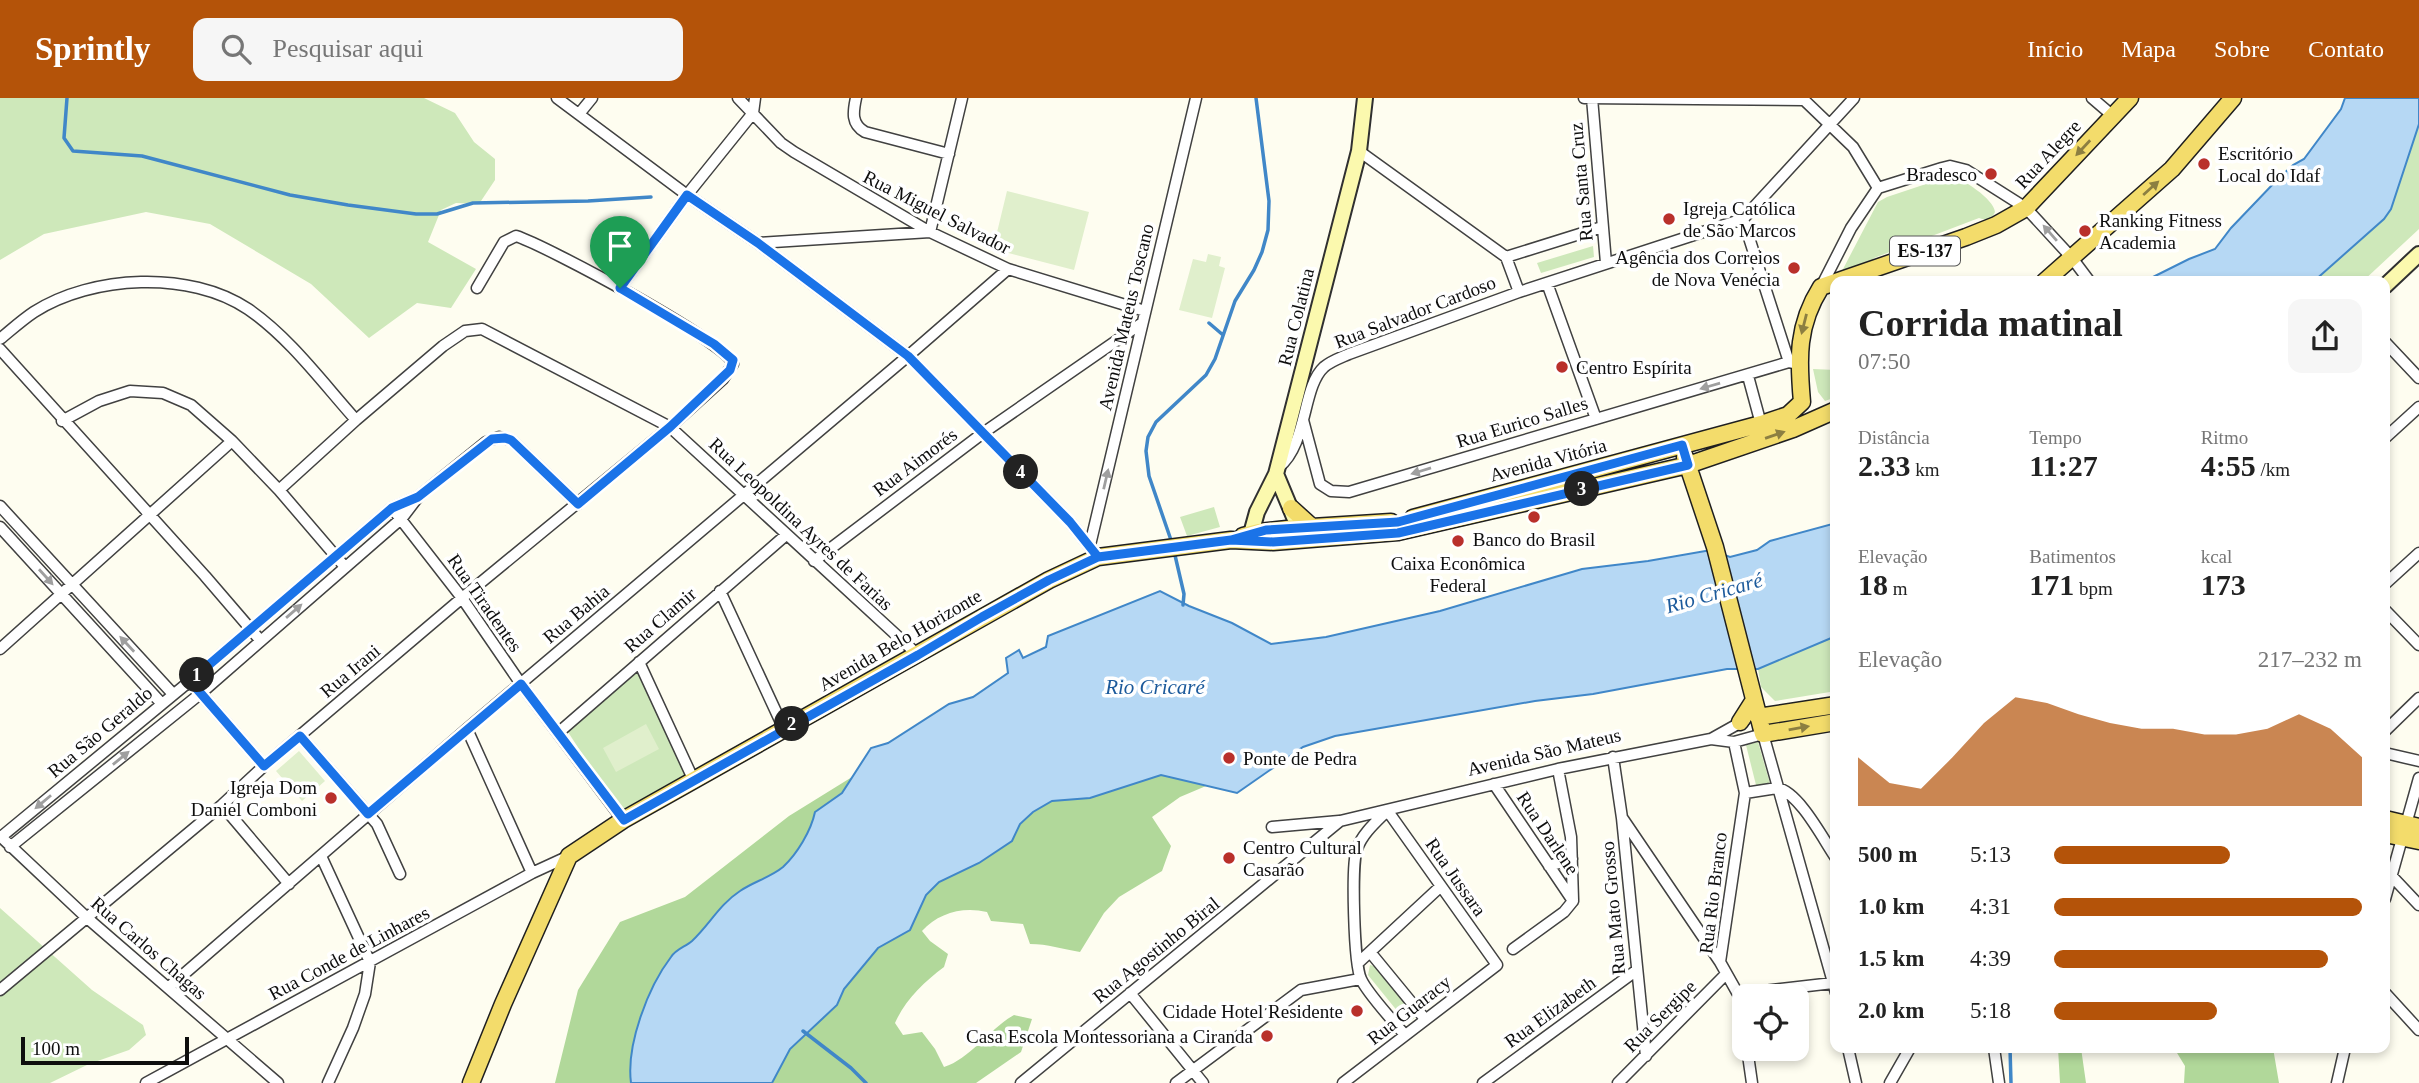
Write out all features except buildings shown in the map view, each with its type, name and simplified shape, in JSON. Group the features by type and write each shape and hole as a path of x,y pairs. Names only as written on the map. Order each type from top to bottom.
{"main road":[{"name":"Rua Colatina","path":"1251,537 1257,512 1277,471 1359,151 1365,98"},
{"name":"Rua Alegre","path":"2026,208 2130,98"},
{"path":"2051,276 2172,169 2233,98"},
{"name":"ES-137","path":"1852,276 1996,225 2026,208"},
{"path":"2390,281 2419,254"},
{"name":"ES-137","path":"1821,287 1830,284"},
{"path":"1821,287 1809,305 1794,363 1802,402 1830,407"},
{"name":"Avenida Vitória","path":"1251,537 1398,522 1761,424 1788,415 1802,402"},
{"name":"Avenida Vitória","path":"1302,532 1398,533 1688,465 1793,429 1830,411"},
{"path":"1682,445 1715,547 1763,734"},
{"path":"1277,471 1302,532"},
{"path":"1257,512 1274,505 1292,508"},
{"name":"Avenida Belo Horizonte","path":"569,856 624,820 918,655 1094,551 1163,549 1251,537"},
{"path":"1752,693 1783,714"},
{"path":"1741,722 1752,693"},
{"path":"1758,717 1830,706"},
{"name":"Avenida São Mateus","path":"1763,734 1830,723"},
{"path":"2403,830 2419,841"},
{"path":"471,1083 569,856"}],"street":[{"path":"557,98 687,195 758,243 908,356 1094,551"},
{"path":"579,114 592,98"},
{"name":"Rua Miguel Salvador","path":"738,98 781,143 810,163 930,232 1008,268 1145,311"},
{"path":"477,288 504,242 516,236 620,288 687,195 753,113 755,98"},
{"path":"856,98 853,111 854,121 859,129 949,154"},
{"path":"758,243 930,232 962,98"},
{"name":"Avenida Mateus Toscano","path":"1094,551 1142,323 1196,98"},
{"path":"1584,98 1803,99 1860,156 1878,188"},
{"name":"Rua Santa Cruz","path":"1592,98 1606,263"},
{"path":"1794,363 1743,219 1854,98"},
{"path":"2092,98 2113,116"},
{"path":"1359,151 1506,257 1519,292"},
{"path":"1821,287 1851,228 1878,188 1942,168 1958,167 2026,208 2086,276"},
{"name":"Rua Salvador Cardoso","path":"1277,471 1291,454 1317,377 1326,366 1519,292 1743,219"},
{"path":"1506,257 1602,227"},
{"name":"Rua Bahia","path":"169,987 1008,268"},
{"path":"0,339 34,313 59,300 84,292 111,285 146,282 186,285 224,296 265,322 288,343 355,420"},
{"path":"1547,283 1596,419"},
{"name":"Rua Irani","path":"0,990 222,806 264,766 670,427 723,379 733,365 733,360 620,288"},
{"name":"Rua Aimorés","path":"814,561 983,433 1142,323"},
{"name":"Rua Leopoldina Ayres de Farias","path":"279,490 355,420 455,337 465,331 482,329 670,427 918,655"},
{"path":"2390,347 2419,378"},
{"path":"0,349 260,640"},
{"name":"Rua Eurico Salles","path":"1303,420 1320,484 1326,489 1340,492 1356,491 1794,363"},
{"path":"1748,376 1761,424"},
{"path":"62,421 99,401 130,391 163,393 191,405 232,441 279,490 345,567"},
{"path":"2390,433 2419,407"},
{"name":"Rua São Geraldo","path":"10,847 200,694 402,519 418,497 486,442 499,438 511,440 578,504"},
{"path":"0,649 232,441"},
{"name":"Rua São Geraldo","path":"0,837 190,681 392,508 418,497"},
{"path":"0,506 173,694"},
{"name":"Rua Tiradentes","path":"392,508 462,598 521,684 624,820"},
{"path":"0,527 162,704"},
{"name":"Rua Clamir","path":"558,733 786,535"},
{"path":"2390,579 2419,553"},
{"path":"720,592 784,729"},
{"path":"2390,615 2419,645"},
{"path":"639,662 694,781"},
{"path":"190,681 264,766"},
{"path":"2390,726 2419,698"},
{"name":"Avenida São Mateus","path":"1387,810 1558,769 1711,738 1741,722 1758,717"},
{"path":"467,729 532,873"},
{"path":"1763,734 1830,968"},
{"name":"Avenida São Mateus","path":"1711,738 1734,742 1763,734"},
{"path":"300,736 377,824 400,874"},
{"path":"1734,742 1745,793 1777,788 1786,790 1799,803 1830,849"},
{"path":"2390,754 2419,761"},
{"name":"Rua Mato Grosso","path":"1613,757 1622,818 1646,1056"},
{"path":"1513,949 1564,912 1573,901 1571,837 1558,769"},
{"path":"2390,867 2419,778"},
{"name":"Rua Darlene","path":"1494,784 1573,901"},
{"name":"Rua Rio Branco","path":"1732,984 1720,962 1745,793"},
{"path":"222,806 289,884"},
{"path":"1387,810 1361,841 1354,862 1358,963 1360,979 1405,1035"},
{"name":"Rua Agostinho Biral","path":"1021,1083 1340,821 1387,810"},
{"name":"Rua Jussara","path":"1387,810 1497,965"},
{"path":"1622,818 1720,962"},
{"path":"1272,827 1340,821"},
{"name":"Rua Carlos Chagas","path":"0,837 86,916 278,1083"},
{"path":"321,856 370,962 365,994 328,1083"},
{"name":"Rua Conde de Linhares","path":"146,1083 532,873 569,856"},
{"path":"1549,866 1572,859"},
{"path":"2390,875 2419,905"},
{"path":"1358,963 1441,886"},
{"path":"1370,952 1425,1019"},
{"name":"Rua Guaracy","path":"1343,1083 1497,965"},
{"name":"Rua Elizabeth","path":"1483,1083 1637,970"},
{"name":"Rua Sergipe","path":"1618,1083 1726,974"},
{"path":"1176,1083 1301,990 1360,979"},
{"path":"1809,987 1830,985"},
{"path":"1130,993 1203,1083"},
{"path":"2390,998 2419,1030"},
{"path":"1849,1053 1856,1083"},
{"path":"1889,1083 1907,1053"},
{"path":"1995,1053 1998,1083"},
{"path":"2337,1083 2344,1053"},
{"path":"1749,1061 1752,1083"}],"green space":[{"path":"0,98 424,98 455,113 474,142 495,159 495,180 479,204 456,203 441,210 428,242 476,269 451,308 417,303 369,338 311,284 210,224 146,212 44,234 0,260"},
{"path":"2419,124 2419,229 2368,276 2320,276 2384,219 2391,209"},
{"path":"1950,176 1983,195 1993,207 1995,212 1992,216 1979,218 1874,258 1870,264 1842,271 1878,202"},
{"path":"1007,191 1089,212 1074,270 993,249"},
{"path":"1593,246 1594,257 1541,273 1537,263"},
{"path":"1208,254 1221,257 1219,266 1225,268 1212,318 1179,310 1193,259 1206,262"},
{"path":"1813,369 1830,370 1830,399 1825,401 1818,392"},
{"path":"1214,507 1220,527 1187,536 1180,517"},
{"path":"1830,638 1830,692 1775,701 1761,687 1758,669"},
{"path":"637,672 691,775 620,812 568,732"},
{"path":"646,724 659,749 616,772 603,748"},
{"path":"1758,742 1771,787 1757,789 1746,745"},
{"path":"299,751 325,781 302,801 276,771"},
{"path":"1161,775 1206,786 1180,797 1152,817 1171,846 1162,871 1119,897 1104,913 1080,952 1030,944 1023,924 991,921 987,912 978,910 943,915 922,931 930,941 948,954 944,967 916,992 899,1015 895,1023 903,1035 922,1032 944,1067 971,1051 1014,1015 1032,1019 1021,1052 976,1083 772,1083 790,1049 837,1005 844,989 878,948 910,930 926,895 939,882 996,852 1011,841 1020,824 1033,812 1052,801 1090,798"},
{"path":"852,777 842,793 815,812 803,842 783,867 733,896 692,941 675,952 662,969 635,1034 630,1068 631,1083 555,1083 578,990 620,922 685,897 789,816"},
{"path":"0,908 92,990 143,1025 146,1035 129,1050 89,1064 50,1083 0,1083"},
{"path":"1370,965 1377,967 1416,1017 1407,1023 1368,975"},
{"path":"2058,1053 2082,1053 2086,1083 2060,1083"},
{"path":"2177,1053 2274,1053 2279,1083 2184,1083 2185,1066"}],"water":[{"path":"2345,98 2419,98 2419,124 2391,209 2384,219 2320,276 2155,276 2215,249 2274,183 2293,165 2304,159 2341,109"},
{"name":"Rio Cricaré","path":"1830,525 1830,639 1758,669 1727,669 1335,736 1303,747 1237,793 1161,775 1090,798 1052,801 1033,812 1020,824 1012,841 979,863 939,882 926,895 910,930 878,948 844,989 837,1005 790,1049 772,1083 631,1083 632,1052 640,1017 654,984 673,954 692,941 733,896 778,871 788,862 807,834 815,812 842,793 871,748 888,743 949,704 973,697 1008,673 1006,658 1019,650 1023,658 1046,647 1048,636 1160,591 1232,623 1271,644 1326,637 1440,611 1582,569 1711,550 1730,557 1757,550 1770,541"}],"waterway":[{"path":"67,98 64,138 73,151 142,156 290,195 348,205 416,214 437,214 473,203 651,197"},
{"path":"1172,543 1149,476 1146,451 1148,437 1156,422 1206,375 1215,359 1235,301 1262,252 1268,230 1269,201 1256,98"},
{"path":"1209,323 1223,335"},
{"path":"1174,551 1184,594 1183,605"},
{"path":"803,1031 866,1083"},
{"path":"2010,1053 2011,1083"}],"place":[{"name":"Escritório Local do Idaf","path":"2204,164"},
{"name":"Bradesco","path":"1991,174"},
{"name":"Igreja Católica de São Marcos","path":"1669,219"},
{"name":"Ranking Fitness Academia","path":"2085,231"},
{"name":"Agência dos Correios de Nova Venécia","path":"1794,268"},
{"name":"Centro Espírita","path":"1562,367"},
{"name":"Banco do Brasil","path":"1534,517"},
{"name":"Caixa Econômica Federal","path":"1458,541"},
{"name":"Ponte de Pedra","path":"1229,758"},
{"name":"Igreja Dom Daniel Comboni","path":"331,798"},
{"name":"Centro Cultural Casarão","path":"1229,858"},
{"name":"Cidade Hotel Residente","path":"1357,1011"},
{"name":"Casa Escola Montessoriana a Ciranda","path":"1267,1036"}],"route":[{"path":"620,288 687,195 758,243 908,356 1070,522 1098,557 1163,549 1231,540 1266,530 1398,522 1682,445 1688,465 1398,533 1273,542 1231,540 1098,557 982,617 624,820 521,684 368,814 300,736 264,766 190,681 335,555 392,508 418,497 492,439 511,440 578,504 670,427 730,370 733,360 714,344 620,288"}]}
